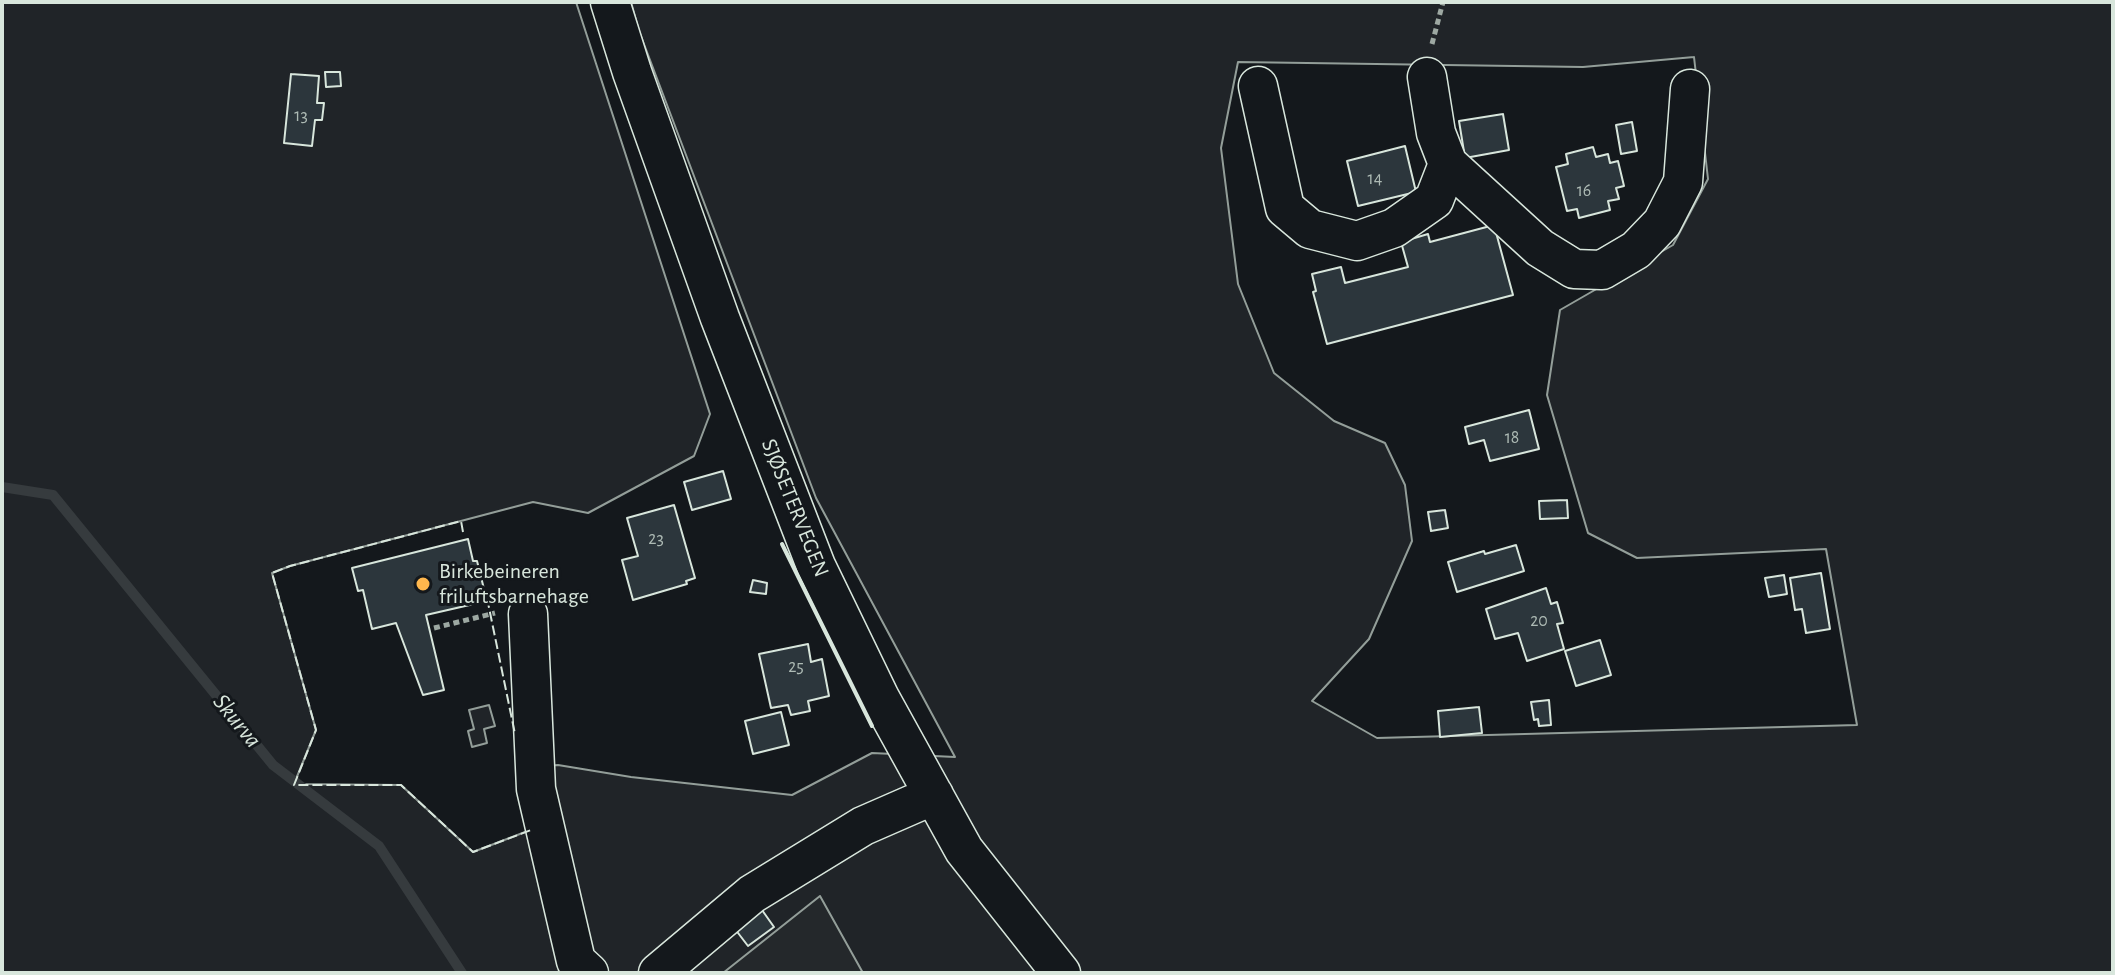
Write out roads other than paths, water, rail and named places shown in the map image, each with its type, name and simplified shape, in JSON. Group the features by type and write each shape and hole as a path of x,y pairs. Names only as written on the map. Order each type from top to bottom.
{"street":[{"name":"SJØSETERVEGEN","path":"610,2 720,318 816,566 880,698 964,850 1061,973"},
{"path":"1427,77 1436,133 1448,164 1540,248 1574,269 1602,270 1636,250 1662,223 1683,182 1690,89"},
{"path":"1258,86 1285,208 1310,229 1357,241 1394,228 1434,200 1448,164"},
{"path":"528,614 536,789 576,961 589,973"},
{"path":"674,968 752,894 863,826 934,795"}],"waterway":[{"name":"Skurva","path":"2,487 53,495 273,765 379,846 462,973"}],"place":[{"name":"Birkebeineren friluftsbarnehage","path":"423,584"}]}
